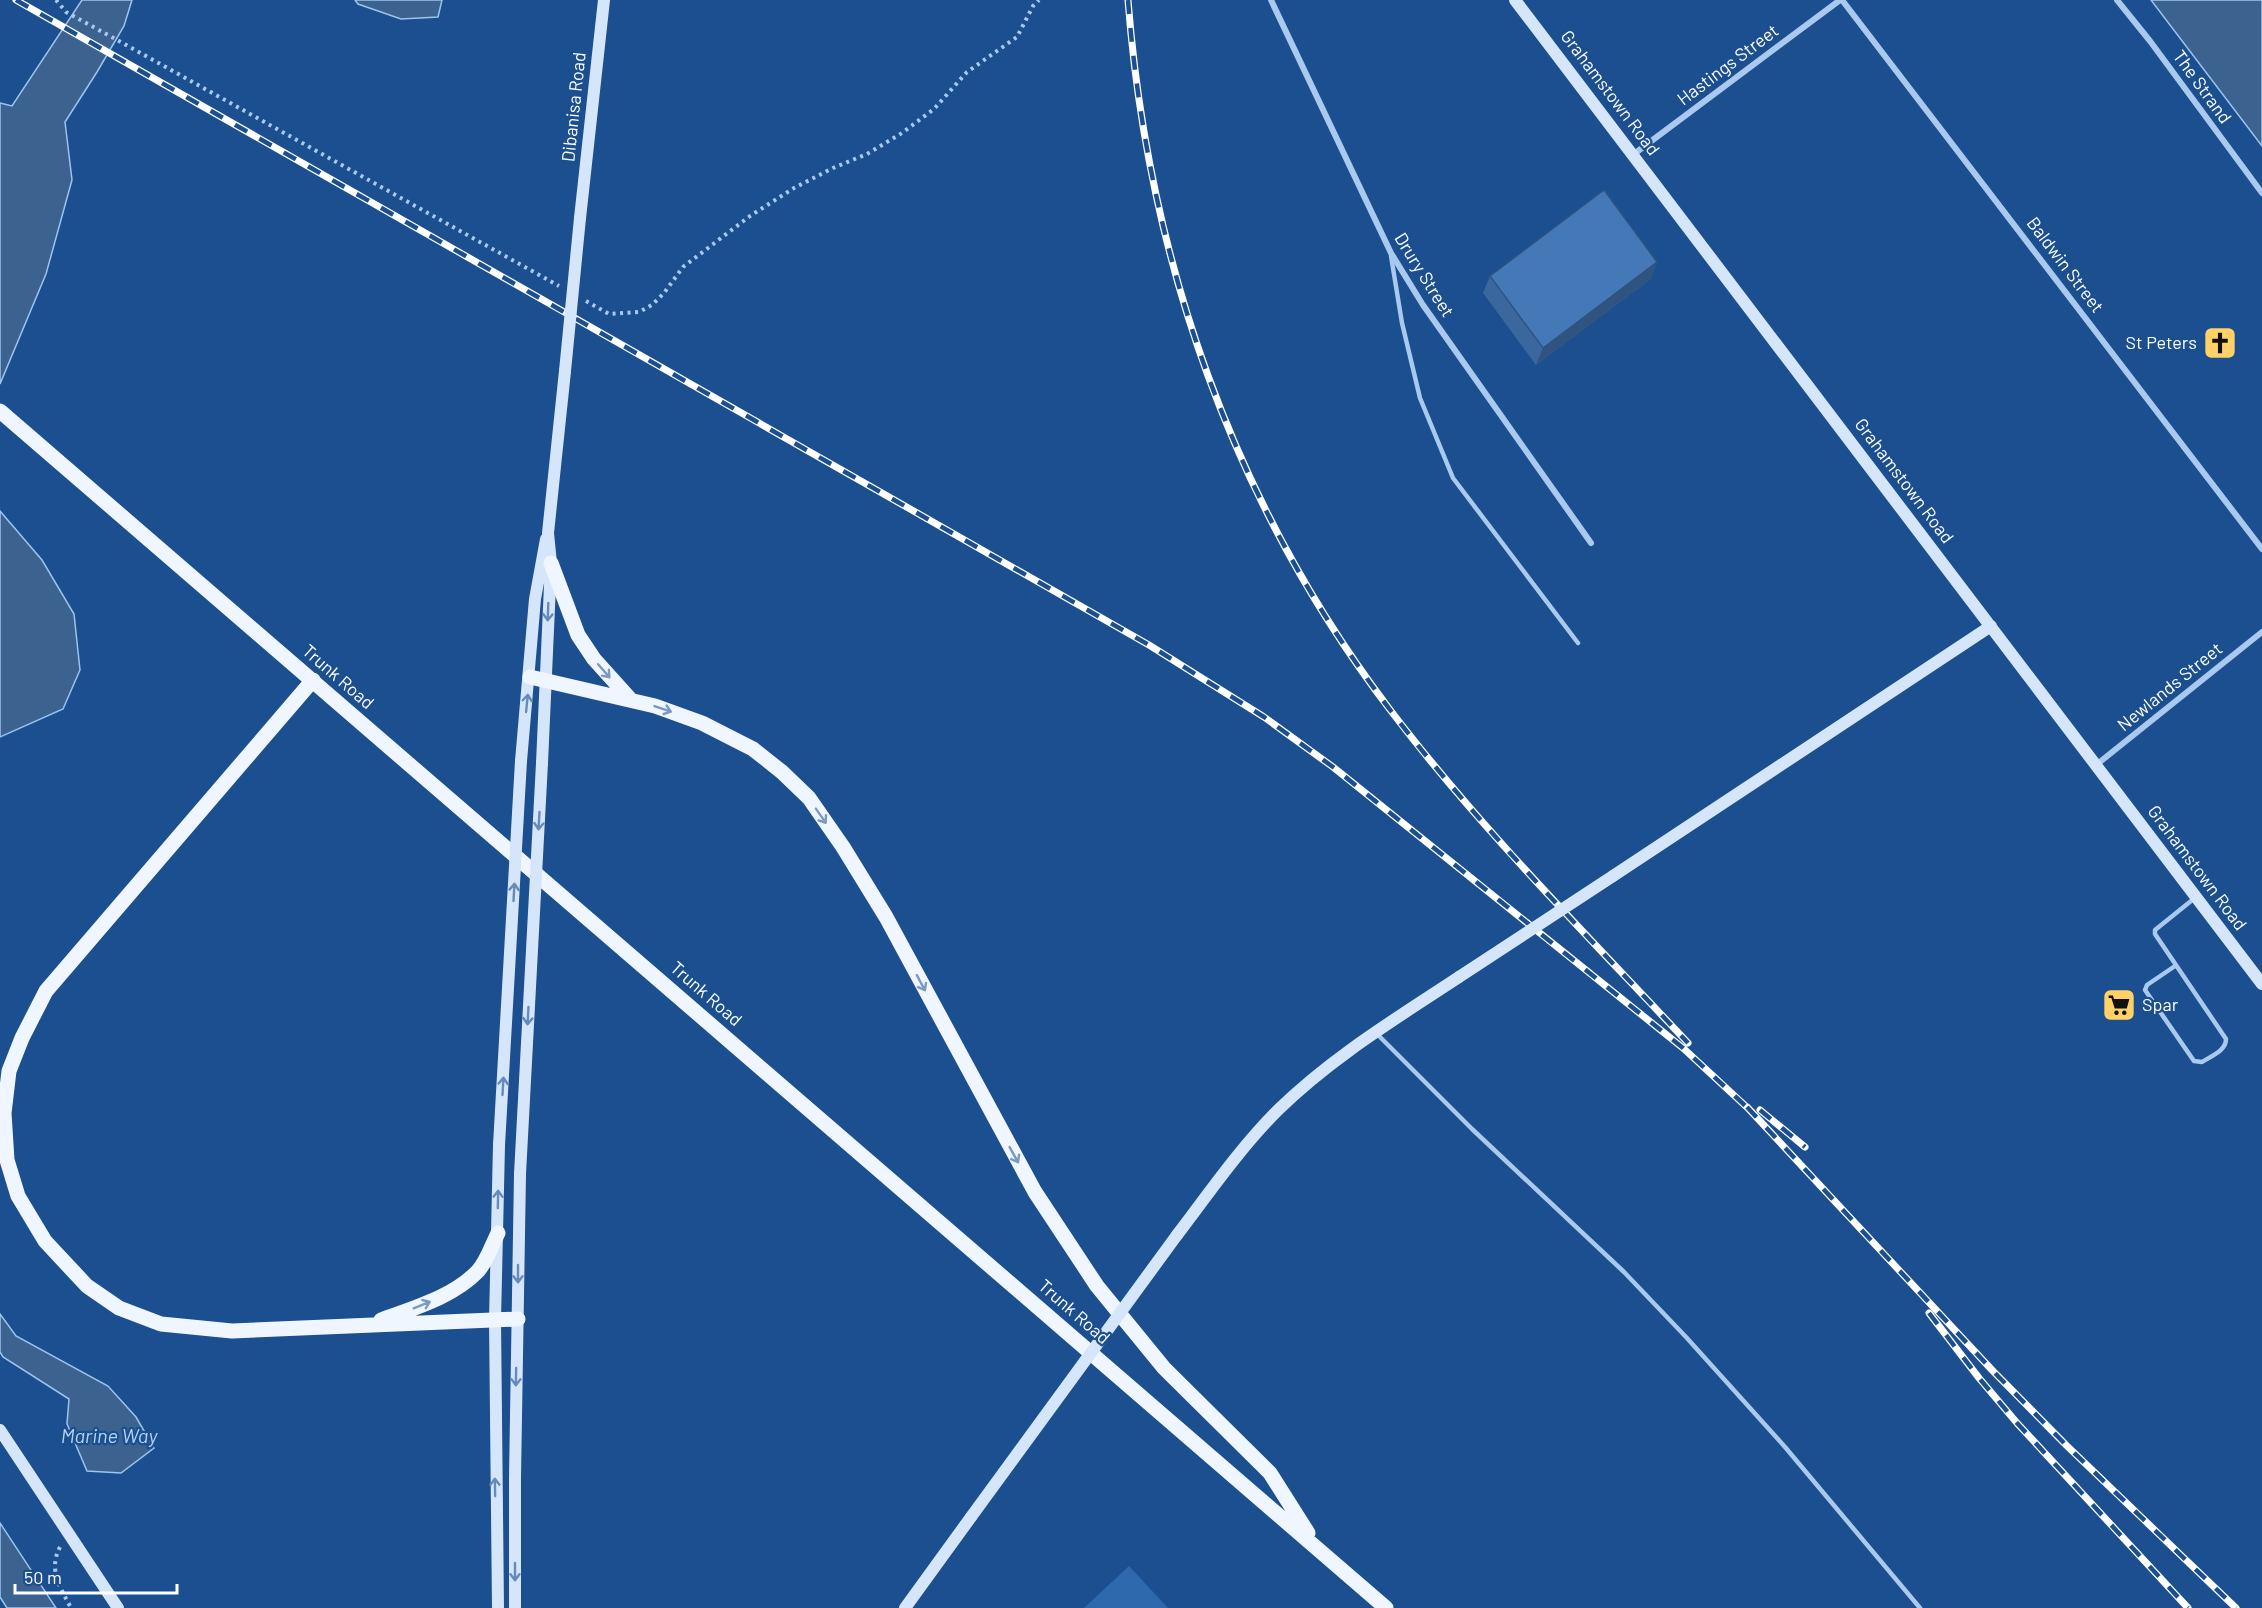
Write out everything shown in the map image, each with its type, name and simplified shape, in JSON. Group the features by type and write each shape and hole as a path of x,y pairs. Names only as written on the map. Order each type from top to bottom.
{"main road":[{"name":"Dibanisa Road","path":"549,533 604,0"},
{"name":"Grahamstown Road","path":"1515,0 2262,984"},
{"name":"Trunk Road","path":"0,411 1386,1608"},
{"path":"516,1608 515,1477 520,1174 542,763 550,564 549,533"},
{"path":"498,1608 495,1320 499,1145 521,761 535,599 543,546 549,533"},
{"path":"550,564 578,635 599,666 631,700"},
{"path":"905,1608 1177,1235 1243,1148 1278,1110 1340,1057 1375,1032 1991,626"},
{"path":"530,677 655,706 702,723 753,749 809,798 843,847 886,917 1035,1192 1097,1286 1164,1368 1270,1473 1318,1548"},
{"path":"313,680 46,991 22,1038 9,1071 4,1113 7,1160 18,1196 45,1241 87,1286 119,1308 161,1324 232,1331 518,1319"},
{"path":"367,1326 426,1304 465,1282 479,1269 498,1233"},
{"path":"0,1430 118,1608"}],"street":[{"name":"Drury Street","path":"1271,0 1391,253 1423,304 1591,543"},
{"name":"Hastings Street","path":"1634,154 1841,0"},
{"name":"Baldwin Street","path":"1841,0 2262,549"},
{"name":"The Strand","path":"2116,0 2150,41 2262,193"},
{"name":"Newlands Street","path":"2096,765 2262,632"}],"lane":[{"path":"1391,253 1402,323 1420,398 1453,478 1578,643"},
{"path":"2175,966 2147,985 2145,990 2194,1061 2202,1062 2223,1048 2227,1044 2226,1039 2156,938 2155,930 2196,897"},
{"path":"1375,1032 1472,1130 1624,1272 1678,1329 1785,1447 1920,1608"}],"path":[{"path":"56,0 66,12 119,41"},
{"path":"68,1534 54,1559 57,1582 71,1608"}],"shaded area":[{"path":"1129,1566 1168,1608 1084,1608"}],"water":[{"path":"82,0 132,0 124,26 65,122 72,180 46,274 0,384 0,103 12,106"},
{"path":"355,0 442,0 438,17 401,19 358,4"},
{"path":"2151,0 2262,0 2262,146"},
{"path":"0,511 42,560 74,614 80,670 63,709 0,737"},
{"name":"Marine Way","path":"0,1314 16,1336 108,1386 136,1417 154,1448 121,1473 87,1471 67,1424 69,1399 3,1357 0,1352"},
{"path":"0,1523 56,1608 7,1608 0,1597"}],"building":[{"path":"1604,190 1657,262 1543,348 1490,276"}],"railway":[{"path":"16,0 1149,645 1264,717 1333,767 1683,1048 1752,1112"},
{"path":"1128,0 1139,96 1155,191 1178,284 1208,375 1244,463 1286,549 1335,632 1425,755 1535,881 1688,1043"},
{"path":"1747,1107 1992,1370 2066,1445 2236,1608"},
{"path":"1760,1110 1805,1147"},
{"path":"1929,1313 2017,1423 2188,1608"}],"place":[{"name":"St Peters","path":"2220,343"},
{"name":"Spar","path":"2119,1005"}]}
